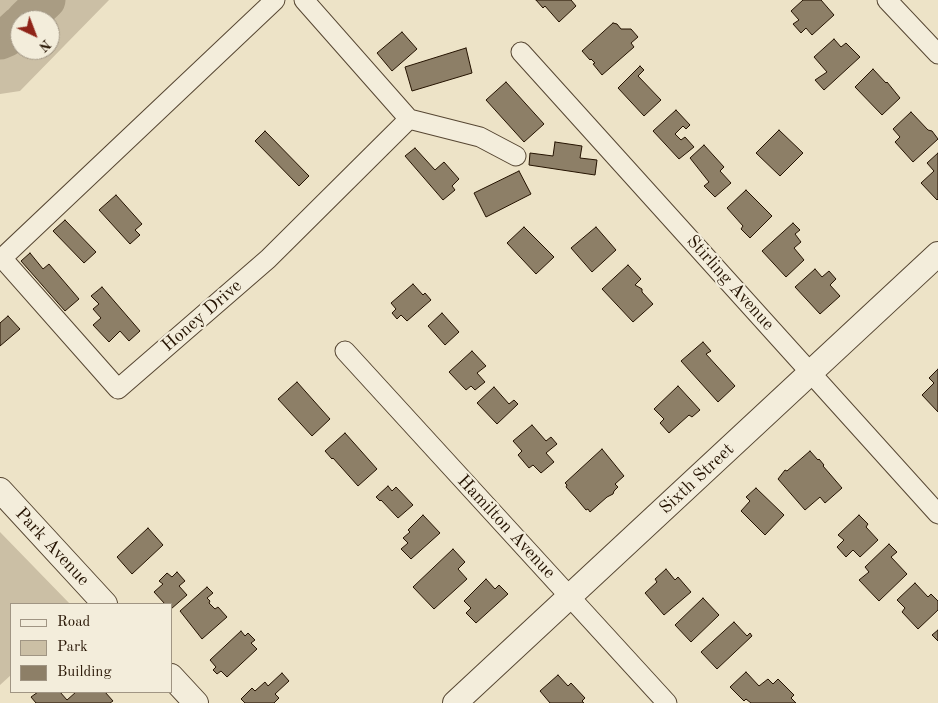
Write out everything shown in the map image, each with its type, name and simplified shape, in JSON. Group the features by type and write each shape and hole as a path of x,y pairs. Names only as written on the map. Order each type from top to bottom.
{"street":[{"name":"Honey Drive","path":"275,0 1,259 118,389 268,259 409,118"},
{"path":"304,0 409,118 480,138 516,156"},
{"path":"887,0 938,54"},
{"name":"Stirling Avenue","path":"521,52 938,514"},
{"name":"Sixth Street","path":"455,703 938,254"},
{"name":"Hamilton Avenue","path":"345,351 667,703"},
{"name":"Park Avenue","path":"0,490 104,603"},
{"path":"172,677 196,703"}],"green space":[{"path":"0,0 109,0 60,50 60,10 10,10 10,60 50,60 20,91 0,94"},
{"path":"0,532 69,603 10,603 10,676 0,685"}],"building":[{"path":"536,0 571,0 576,6 559,22 545,6 543,8"},
{"path":"803,0 821,0 834,15 812,35 806,28 801,33 793,24 799,20 791,11"},
{"path":"613,23 617,24 621,29 631,29 638,37 631,43 634,47 602,75 593,64 595,63 582,51"},
{"path":"402,32 417,49 392,71 377,53"},
{"path":"834,39 841,47 846,43 860,57 824,90 815,80 827,72 814,57"},
{"path":"466,48 472,73 412,91 405,67"},
{"path":"640,66 644,70 638,76 661,100 644,116 618,88"},
{"path":"873,69 900,98 882,115 855,87"},
{"path":"506,82 544,124 524,142 486,100"},
{"path":"676,110 690,125 686,129 683,126 675,134 681,140 685,137 694,147 679,159 653,131"},
{"path":"911,112 938,139 913,162 895,142 900,137 893,129"},
{"path":"779,130 803,153 780,176 756,153"},
{"path":"265,131 309,176 299,186 255,141"},
{"path":"555,142 582,146 580,158 597,160 595,175 529,165 530,153 553,156"},
{"path":"704,145 724,167 720,171 731,183 715,197 704,186 709,182 690,158"},
{"path":"415,148 435,170 444,162 459,179 452,186 455,190 443,200 405,156"},
{"path":"938,153 937,200 921,183 934,171 927,163"},
{"path":"519,171 531,194 486,217 474,193"},
{"path":"746,190 772,216 750,238 741,229 743,226 727,208"},
{"path":"116,195 142,224 135,230 140,235 130,244 99,210"},
{"path":"65,220 96,252 84,263 53,231"},
{"path":"793,223 800,230 795,234 801,242 794,248 804,260 786,277 762,251"},
{"path":"524,227 554,257 536,274 507,243"},
{"path":"596,227 616,250 592,272 571,248"},
{"path":"30,253 43,269 49,264 79,299 65,311 21,261"},
{"path":"628,265 641,279 635,285 642,289 642,292 653,304 633,322 602,289"},
{"path":"815,269 822,277 829,271 836,279 830,285 840,296 820,314 795,287"},
{"path":"413,284 423,295 425,293 431,300 407,321 401,315 397,319 392,313 396,309 391,303"},
{"path":"102,287 140,331 129,341 120,331 109,342 93,325 101,318 93,309 99,304 91,296"},
{"path":"442,313 459,332 445,345 428,326"},
{"path":"8,316 20,329 0,346 0,323"},
{"path":"703,342 711,351 706,354 735,386 718,402 681,361"},
{"path":"472,351 486,366 477,373 485,382 475,390 471,386 466,390 449,372"},
{"path":"938,369 938,412 922,395 934,383 929,378"},
{"path":"297,382 330,419 312,436 278,399"},
{"path":"678,386 700,410 692,417 689,415 669,433 660,423 664,419 654,409"},
{"path":"494,387 509,404 514,400 518,404 497,424 477,403"},
{"path":"532,425 546,441 551,437 557,444 546,453 554,462 541,473 533,465 529,468 518,455 522,451 513,441"},
{"path":"345,433 377,469 358,486 325,451"},
{"path":"602,449 624,476 615,484 618,487 613,494 590,512 588,509 586,510 566,487 565,483"},
{"path":"810,451 819,459 842,488 825,503 820,497 805,510 778,479 785,470 787,471"},
{"path":"388,486 392,491 396,487 413,505 398,518 376,497"},
{"path":"756,488 784,515 765,535 741,511 750,501 746,497"},
{"path":"423,515 440,533 411,559 401,549 408,543 403,538"},
{"path":"859,515 868,524 866,527 878,540 860,557 853,550 846,557 837,547 844,540 838,535"},
{"path":"148,528 163,545 132,574 117,557"},
{"path":"889,544 897,552 891,557 907,574 879,601 859,580 869,572 865,567"},
{"path":"453,549 465,562 458,569 467,579 434,609 413,587"},
{"path":"666,569 675,580 678,577 691,592 664,615 645,593 657,582 655,579"},
{"path":"177,572 185,581 179,586 187,595 172,608 172,603 164,603 154,592 163,584 159,581 167,573 172,577"},
{"path":"486,579 495,589 499,585 508,594 476,623 466,613 471,608 464,601"},
{"path":"915,583 928,597 931,594 938,601 938,610 918,629 902,612 905,608 897,600"},
{"path":"207,587 213,593 207,598 210,601 209,603 215,609 218,607 227,617 202,639 180,611"},
{"path":"703,598 719,615 691,642 675,625"},
{"path":"734,622 747,636 750,633 752,636 717,669 701,652"},
{"path":"938,630 938,641 932,635"},
{"path":"241,631 245,636 248,633 255,640 251,643 257,649 227,677 221,671 217,674 213,670 216,667 210,660"},
{"path":"746,672 759,686 768,679 773,684 778,679 794,695 791,698 796,703 751,703 746,699 744,701 730,687"},
{"path":"282,673 289,681 275,694 279,698 274,703 245,703 241,699 252,688 255,691 265,682 268,686"},
{"path":"558,675 568,686 571,683 585,698 582,701 584,703 550,703 540,691"},
{"path":"37,693 61,693 67,700 75,693 106,693 113,701 110,703 36,703 31,697"}],"waterway":[{"path":"36,10 46,0"},
{"path":"0,40 10,34"}]}
